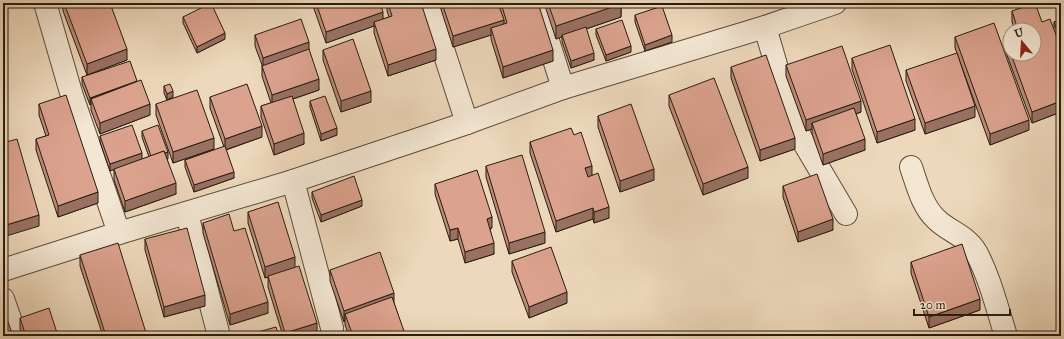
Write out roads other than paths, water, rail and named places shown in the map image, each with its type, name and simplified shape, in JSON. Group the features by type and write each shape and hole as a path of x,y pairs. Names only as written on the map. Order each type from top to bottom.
{"street":[{"path":"45,3 72,96 119,233"},
{"path":"428,3 467,123"},
{"path":"536,3 563,88"},
{"path":"3,270 119,233 187,214 293,181 467,123 563,88 765,27 835,3"},
{"path":"765,27 794,126 846,214"},
{"path":"911,166 924,202 936,219 963,236 975,252 990,286 1006,336"},
{"path":"293,181 332,328"},
{"path":"187,214 219,336"},
{"path":"3,299 16,336"}]}
